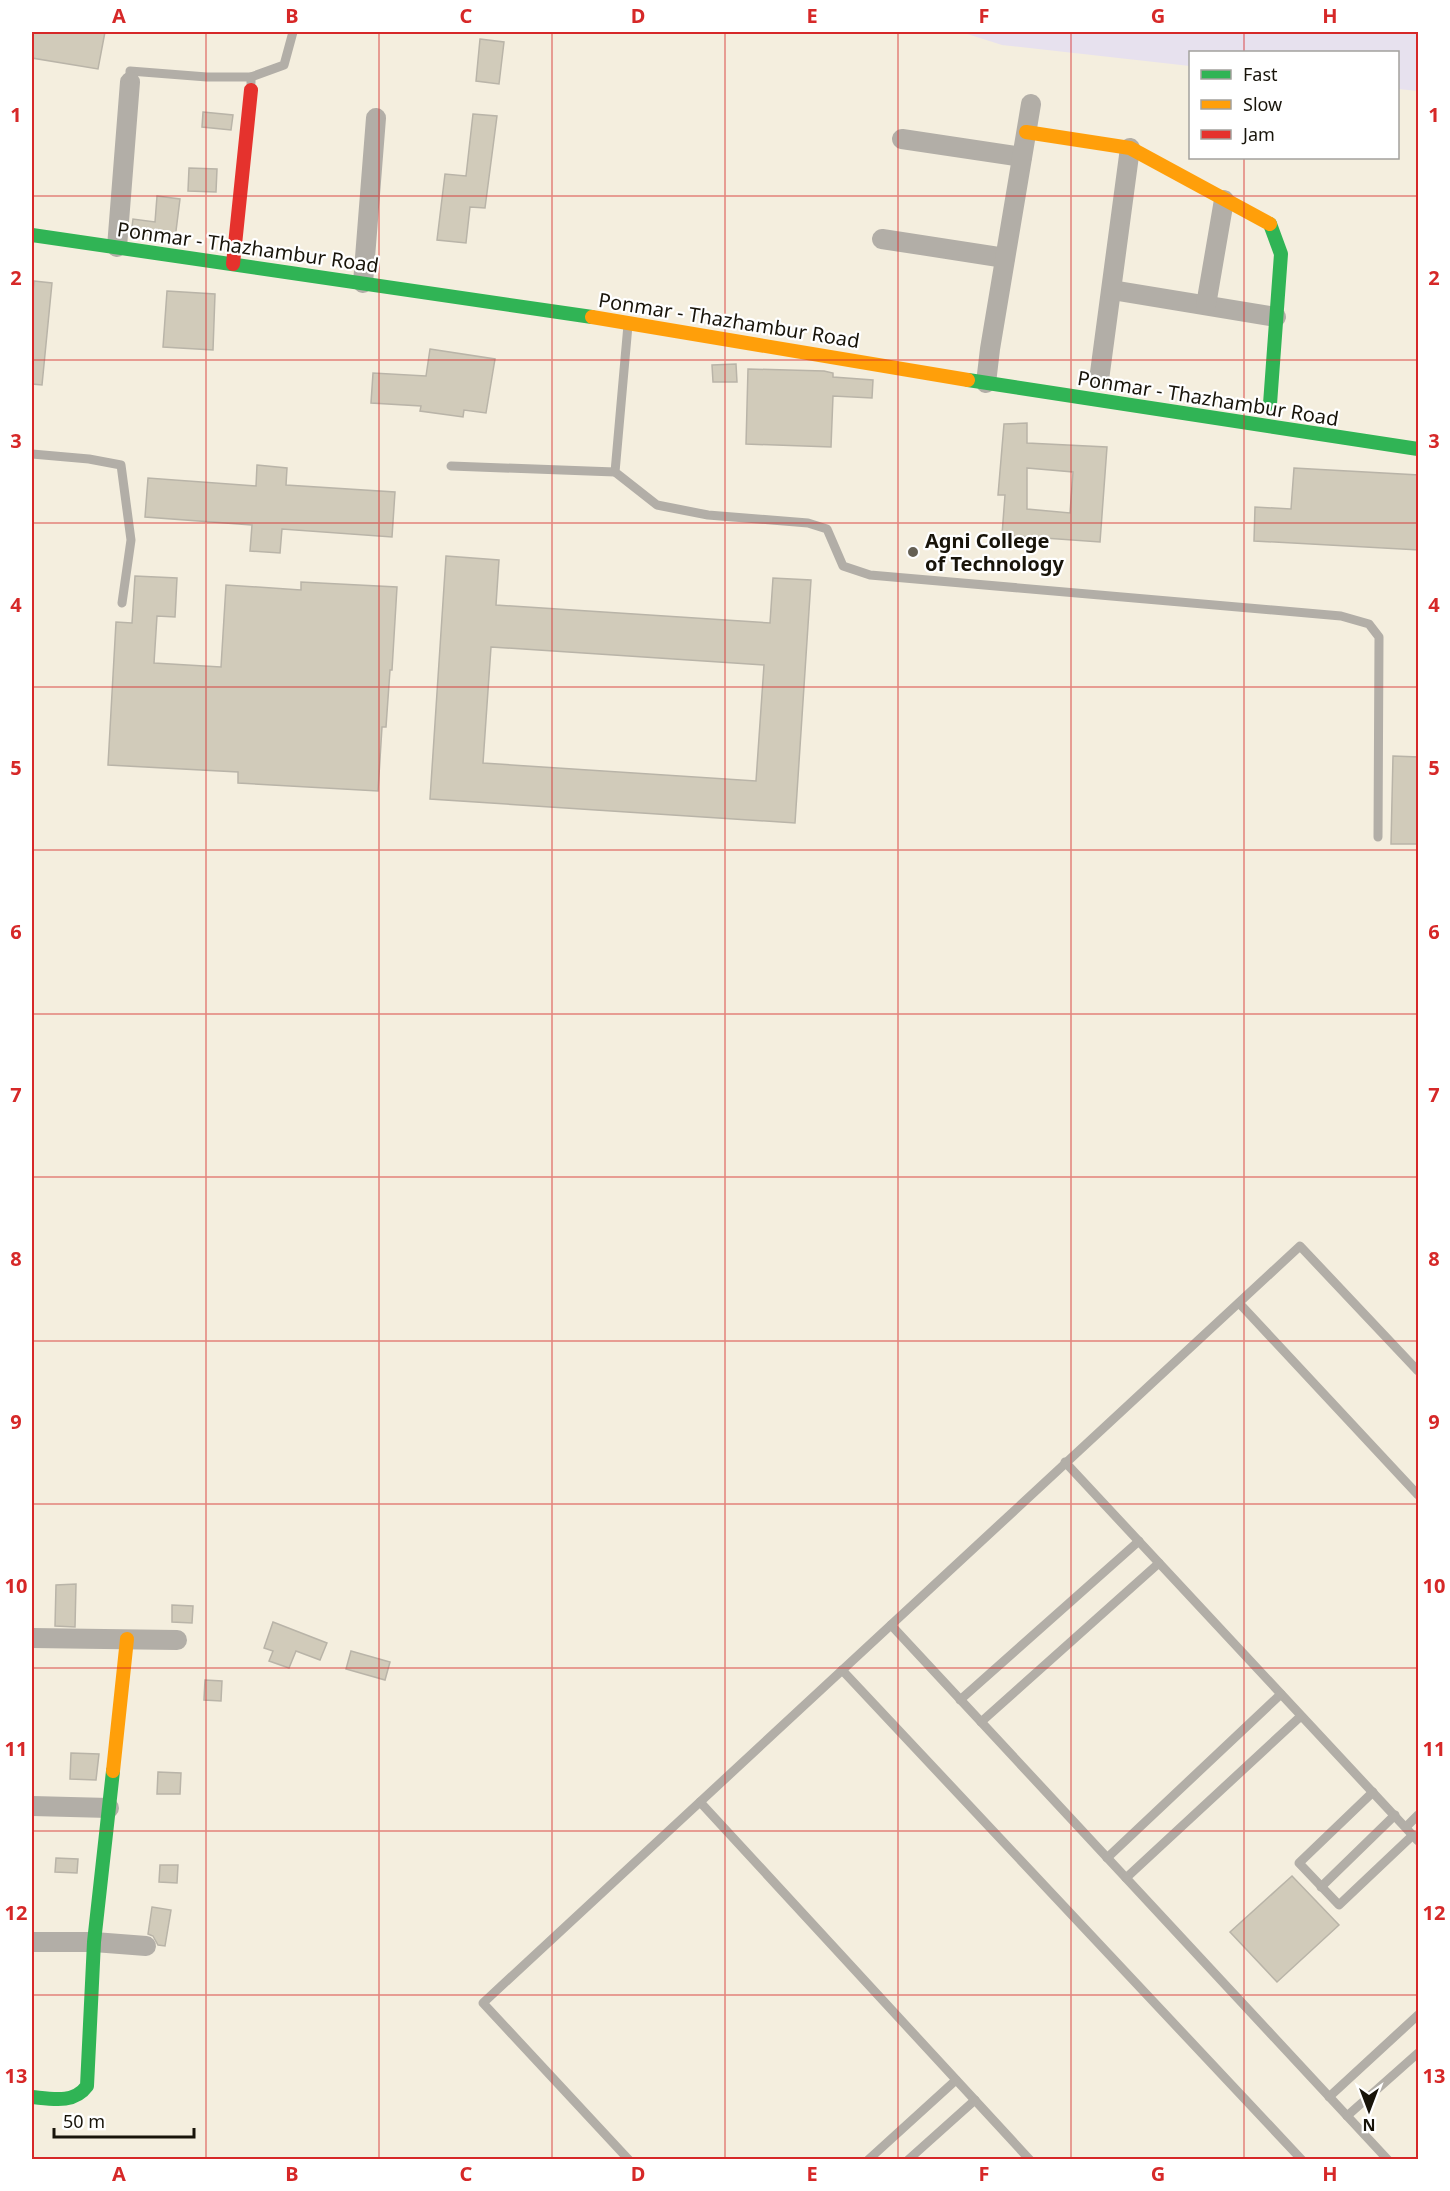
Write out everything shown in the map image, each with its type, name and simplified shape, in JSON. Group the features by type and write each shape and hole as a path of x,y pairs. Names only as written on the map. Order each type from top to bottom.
{"street":[{"path":"117,247 130,82"},
{"path":"233,264 251,83"},
{"path":"986,383 1030,104"},
{"path":"363,283 376,118"},
{"path":"1026,132 1130,148 1272,225 1281,254 1270,404"},
{"path":"902,139 1022,158"},
{"path":"1099,380 1130,148"},
{"path":"1206,305 1224,200"},
{"name":"Ponmar - Thazhambur Road","path":"32,235 628,322 986,383 1419,449"},
{"path":"882,239 1005,258"},
{"path":"1112,290 1276,317"},
{"path":"32,1638 177,1640"},
{"path":"32,2097 75,2098 83,2094 87,2086 94,1942 127,1640"},
{"path":"32,1806 109,1808"},
{"path":"32,1942 94,1942 146,1946"}],"lane":[{"path":"130,82 130,71 251,83 284,65 293,32"},
{"path":"615,472 628,322"},
{"path":"32,454 89,459 121,465 131,540 122,603"},
{"path":"451,466 615,472 657,505 708,515 808,523 827,529 843,566 870,575 1341,616 1369,624 1379,637 1378,837"},
{"path":"629,2160 483,2003 1300,1246 1419,1371"},
{"path":"1239,1303 1419,1495"},
{"path":"1065,1462 1416,1838 1339,1905 1299,1863 1373,1792"},
{"path":"960,1700 1139,1541"},
{"path":"981,1722 1159,1563"},
{"path":"891,1625 1388,2160"},
{"path":"842,1670 1302,2160"},
{"path":"1107,1858 1281,1694"},
{"path":"1126,1878 1301,1716"},
{"path":"700,1802 1030,2160"},
{"path":"1321,1887 1395,1815"},
{"path":"1406,1827 1419,1815"},
{"path":"1329,2097 1419,2016"},
{"path":"1347,2116 1419,2053"},
{"path":"868,2160 956,2080"},
{"path":"908,2160 975,2100"}],"shaded area":[{"path":"961,32 1418,32 1418,91 1399,89 1399,51 1189,51 1189,66 1002,45"}],"building":[{"path":"32,32 105,32 98,69 32,58"},
{"path":"480,39 504,42 499,84 476,81"},
{"path":"203,112 233,115 231,130 202,127"},
{"path":"473,114 497,116 485,208 470,207 466,243 437,240 445,174 466,176"},
{"path":"189,168 217,169 216,192 188,191"},
{"path":"157,196 180,199 175,239 131,234 133,219 155,222"},
{"path":"34,281 52,283 42,385 32,384"},
{"path":"167,291 215,294 213,350 163,347"},
{"path":"430,349 495,359 486,413 464,410 463,417 420,411 421,406 371,403 373,373 426,376"},
{"path":"736,364 737,382 713,382 712,365"},
{"path":"748,369 824,371 833,373 833,377 873,380 872,398 833,396 831,447 746,444"},
{"path":"1027,423 1027,443 1107,447 1100,542 1002,535 1005,495 998,495 1004,424","holes":["1027,468 1073,472 1070,513 1027,509"]},
{"path":"257,465 287,468 286,485 395,492 392,537 282,529 280,553 250,551 252,525 145,517 148,478 256,486"},
{"path":"1294,468 1419,475 1419,550 1254,541 1255,507 1291,509"},
{"path":"446,556 499,560 496,605 770,623 773,578 811,580 795,823 430,799","holes":["491,647 764,665 756,781 483,763"]},
{"path":"135,576 177,578 175,617 157,616 154,663 221,667 226,585 301,590 301,582 397,587 392,670 390,670 386,727 382,727 378,791 238,783 238,772 108,765 116,622 132,623"},
{"path":"1393,756 1419,757 1417,844 1391,844"},
{"path":"76,1584 75,1627 55,1626 56,1585"},
{"path":"172,1605 193,1606 192,1623 172,1622"},
{"path":"273,1622 327,1643 320,1660 296,1651 289,1668 269,1661 273,1651 264,1648"},
{"path":"351,1651 390,1662 385,1680 346,1669"},
{"path":"205,1680 222,1681 221,1701 204,1700"},
{"path":"71,1753 99,1754 96,1780 70,1779"},
{"path":"158,1772 181,1773 180,1794 157,1794"},
{"path":"56,1858 78,1859 77,1873 55,1872"},
{"path":"160,1865 178,1865 177,1883 159,1882"},
{"path":"1292,1876 1339,1925 1277,1982 1230,1932"},
{"path":"152,1907 171,1910 165,1946 158,1945 153,1936 148,1934"}],"traffic: fast":[{"path":"1270,224 1281,254 1270,404"},
{"path":"32,235 592,317"},
{"path":"968,380 1418,449"},
{"path":"32,2097 69,2098 76,2096 87,2086 94,1942 113,1771"}],"traffic: slow":[{"path":"1026,132 1130,148 1270,224"},
{"path":"592,317 968,380"},
{"path":"113,1771 127,1639"}],"traffic: jam":[{"path":"233,264 251,90"}],"place":[{"name":"Agni College of Technology","path":"913,552"}]}
